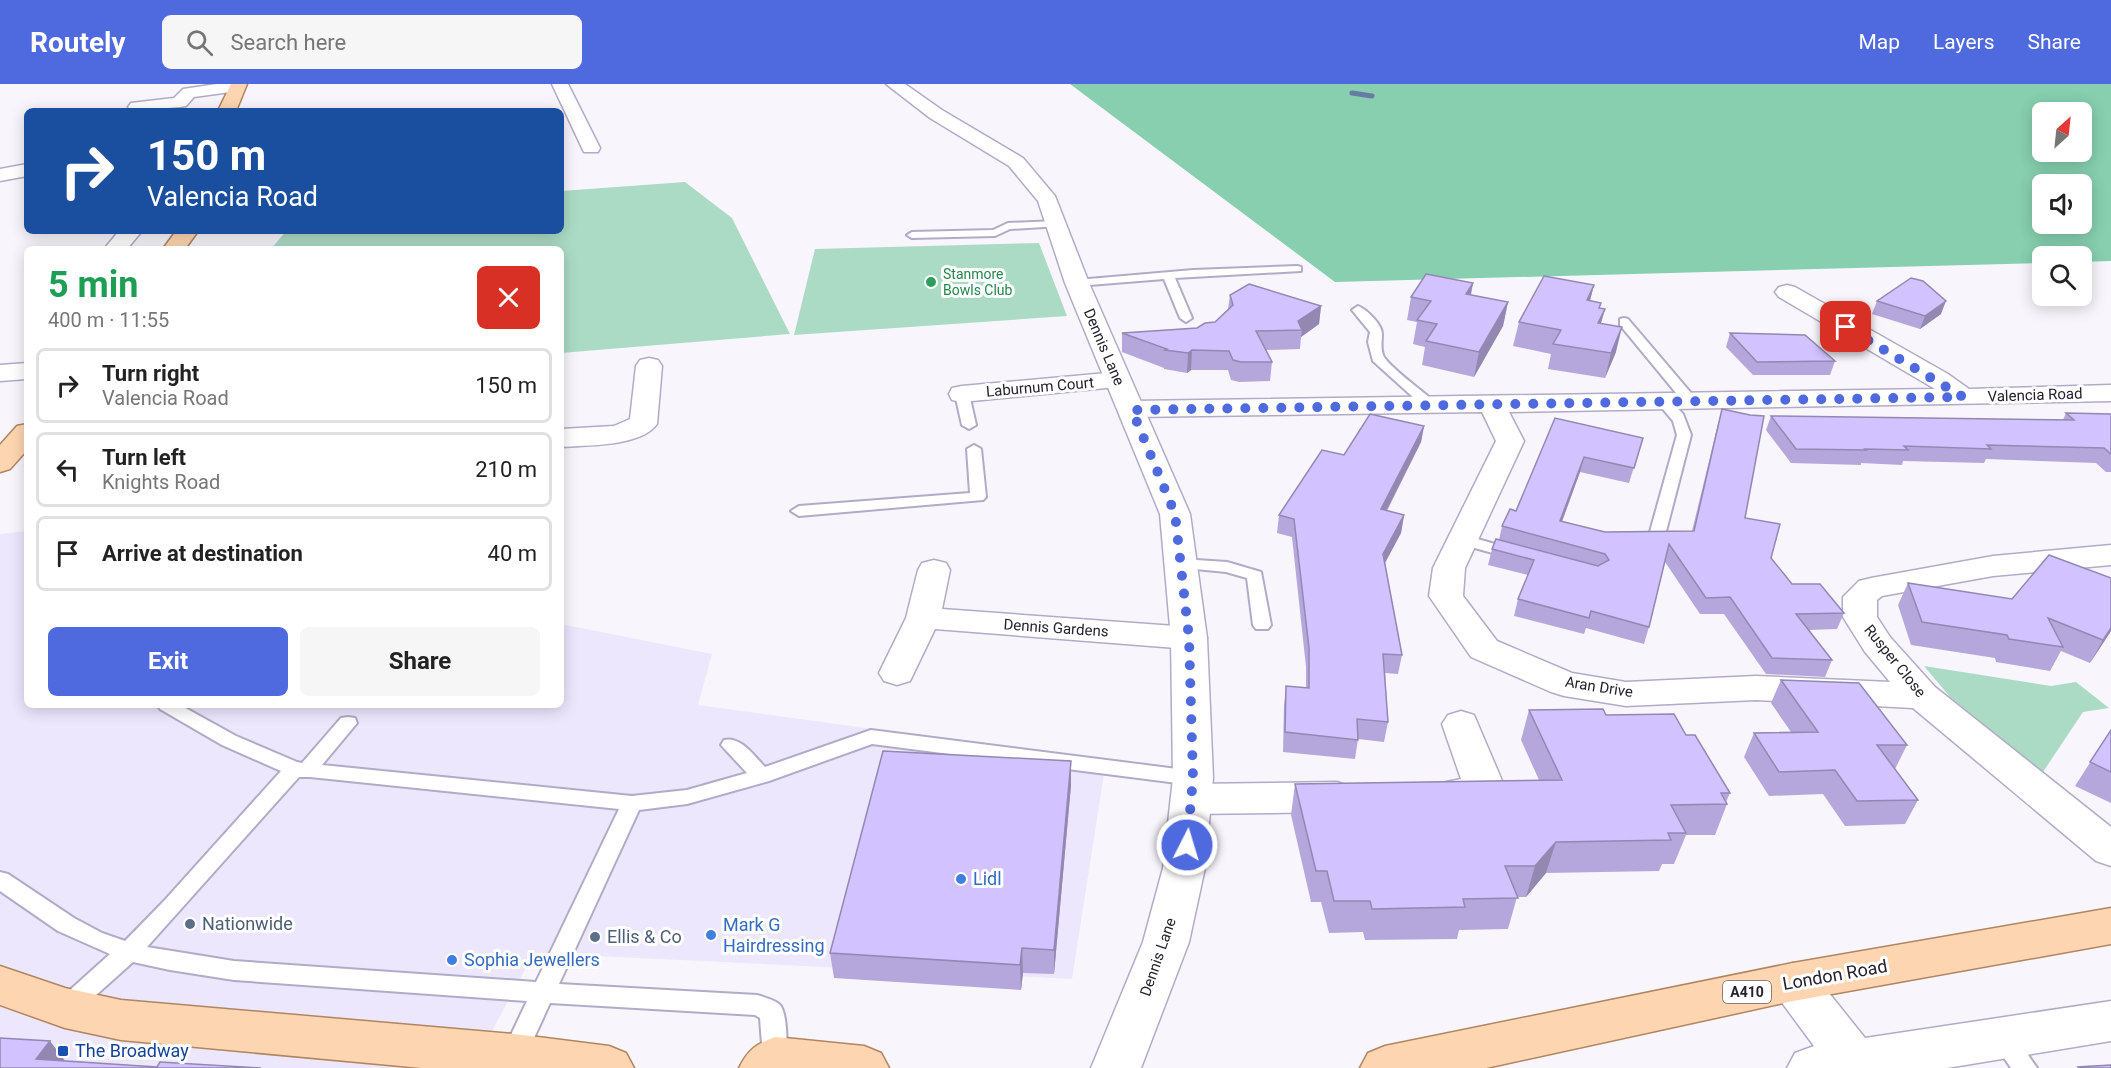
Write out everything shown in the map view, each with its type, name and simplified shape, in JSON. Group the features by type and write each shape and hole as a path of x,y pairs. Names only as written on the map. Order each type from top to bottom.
{"main road":[{"path":"228,108 238,85"},
{"path":"0,464 24,436"},
{"name":"London Road","path":"1385,1068 1793,982 2111,926"},
{"path":"4,990 65,1008 121,1020 514,1055 609,1068"},
{"path":"770,1046 864,1068"}],"street":[{"path":"560,84 591,148"},
{"name":"Dennis Lane","path":"894,84 936,114 1016,162 1048,200 1077,283 1175,514 1189,638 1192,789 1184,868 1166,942 1116,1068"},
{"path":"136,107 180,102 189,93 238,85"},
{"path":"0,175 24,171"},
{"path":"118,246 128,234"},
{"path":"1787,292 1939,380 1963,397"},
{"path":"564,438 618,434 643,424 649,366"},
{"path":"0,373 24,371"},
{"name":"Laburnum Court","path":"962,394 1118,380"},
{"name":"Valencia Road","path":"1132,410 2111,393"},
{"name":"Aran Drive","path":"1492,405 1510,441 1449,568 1446,596 1484,649 1564,684 1626,694 1756,688 1922,696"},
{"name":"Rusper Close","path":"2111,555 1993,566 1871,588 1860,597 1860,617 1877,644 1922,696 2111,850"},
{"path":"897,673 923,618 934,570"},
{"name":"Dennis Gardens","path":"923,618 1189,638"},
{"path":"1414,795 1461,795 1479,792 1483,783 1461,724"},
{"path":"1192,789 1367,796"},
{"path":"1793,982 1833,1064 2013,1052 2111,1021"}],"lane":[{"path":"912,235 995,233 1008,226 1056,224"},
{"path":"1077,283 1168,275 1297,269"},
{"path":"1168,275 1186,318"},
{"path":"1358,310 1376,332 1374,342 1378,358 1429,404"},
{"path":"1624,322 1691,402"},
{"path":"962,394 969,425"},
{"path":"1656,539 1684,435 1678,416 1664,402"},
{"path":"799,511 978,497 974,449"},
{"path":"1462,540 1528,558"},
{"path":"1181,564 1227,567 1255,575 1262,625"},
{"path":"171,708 193,723 261,756 300,770 632,803 687,797 762,776 871,737 1192,789"},
{"path":"65,1008 129,951 300,770 348,723"},
{"path":"731,745 762,776"},
{"path":"514,1055 632,803"},
{"path":"0,880 83,933 129,951 232,970 543,994 757,1005 770,1046"}],"shaded area":[{"path":"24,531 24,708 564,708 564,625 712,654 698,705 1106,761 1072,979 534,953 472,1068 0,1068 0,534"}],"green space":[{"path":"1070,84 2111,84 2111,261 2092,262 2092,246 2032,246 2032,263 1335,282"},
{"path":"685,182 732,218 790,334 564,353 564,246 274,246 284,234 564,234 564,191"},
{"name":"Stanmore Bowls Club","path":"1039,243 1067,316 794,335 815,249"},
{"path":"1924,666 2051,686 2076,682 2109,708 2083,712 2043,772 1950,697"}],"building":[{"path":"1426,274 1473,283 1466,294 1508,302 1479,352 1426,341 1437,324 1417,320 1431,301 1411,297"},
{"path":"1544,276 1594,285 1587,300 1601,303 1599,308 1605,309 1598,323 1622,327 1611,353 1553,344 1561,330 1519,322"},
{"path":"1911,278 1923,281 1946,301 1925,316 1877,301"},
{"path":"1249,284 1321,306 1298,321 1302,330 1256,331 1272,362 1233,360 1229,351 1192,350 1188,353 1165,350 1167,349 1122,333 1197,328 1205,323 1215,322 1233,305 1230,295"},
{"path":"1730,333 1805,335 1835,361 1757,362"},
{"path":"1722,409 1764,416 1745,518 1780,524 1771,558 1792,584 1820,584 1844,613 1796,614 1832,660 1772,658 1730,597 1706,598 1669,544 1649,627 1591,611 1589,618 1518,599 1534,560 1492,549 1496,539 1598,566 1609,560 1605,554 1502,526 1510,509 1516,511 1555,418 1643,438 1634,468 1584,457 1560,521 1605,532 1694,531"},
{"path":"2066,413 2111,414 2111,454 2104,448 1987,445 1991,449 1904,446 1908,450 1796,449 1771,416 2074,420"},
{"path":"1370,414 1424,426 1381,509 1404,515 1383,554 1402,655 1383,654 1388,722 1357,719 1358,740 1285,732 1286,686 1309,688 1309,648 1294,519 1279,515 1322,450 1344,455"},
{"path":"2049,555 2111,578 2111,628 2103,640 2048,618 2063,647 2009,639 2007,635 1922,622 1908,583 2012,599"},
{"path":"1781,680 1859,683 1907,745 1877,745 1918,800 1857,801 1835,770 1779,772 1754,733 1818,732"},
{"path":"1603,709 1606,715 1674,714 1686,735 1695,735 1730,793 1721,793 1727,804 1671,805 1686,833 1668,833 1671,840 1556,842 1535,866 1505,866 1518,898 1463,899 1465,907 1372,909 1370,901 1334,901 1327,871 1316,871 1295,784 1562,780 1529,710"},
{"path":"2111,730 2111,772 2090,762"},
{"name":"Lidl","path":"883,751 1071,761 1054,950 1022,948 1020,965 830,953"},
{"path":"0,1038 50,1041 36,1059 157,1067 160,1062 261,1068 0,1068"},
{"path":"2111,1065 2111,1068 2078,1067"}],"waterway":[{"path":"1352,93 1372,96"}],"place":[{"name":"Stanmore Bowls Club","path":"931,282"},
{"name":"Lidl","path":"961,879"},
{"name":"Nationwide","path":"190,924"},
{"name":"Mark G Hairdressing","path":"711,935"},
{"name":"Ellis & Co","path":"595,937"},
{"name":"Sophia Jewellers","path":"452,960"},
{"name":"The Broadway","path":"63,1051"}],"route":[{"path":"1187,845 1193,778 1189,638 1175,514 1132,410 1963,397 1939,380 1846,327"}]}
